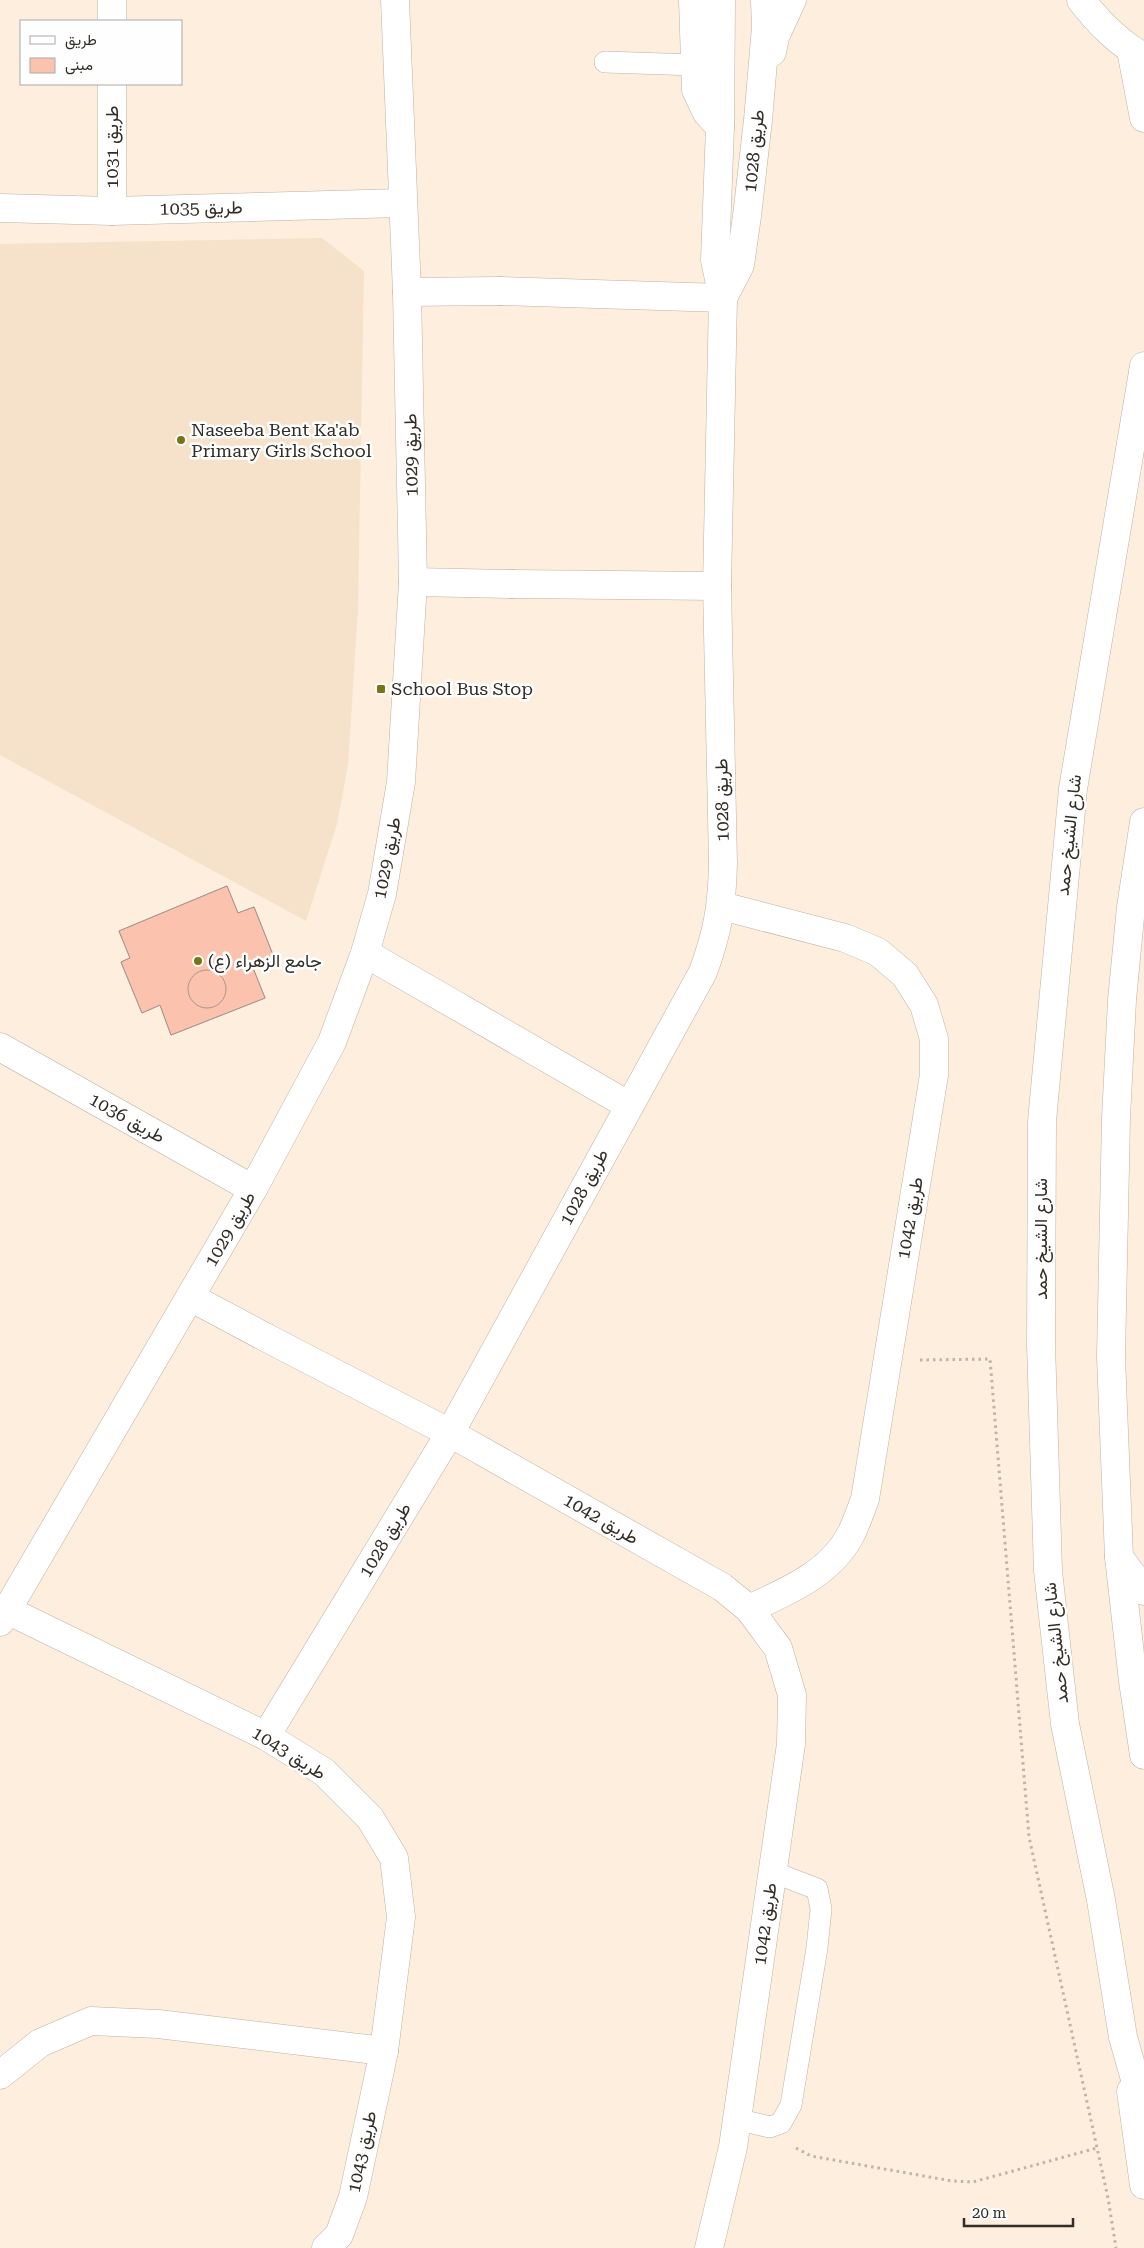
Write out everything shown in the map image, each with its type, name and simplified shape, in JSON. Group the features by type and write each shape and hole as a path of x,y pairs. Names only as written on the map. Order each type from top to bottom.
{"street":[{"path":"112,0 112,20"},
{"name":"طريق 1029","path":"4,1616 253,1189 332,1042 365,953 382,894 402,782 413,582 407,292 395,0"},
{"path":"693,0 696,90 707,113 720,127"},
{"name":"طريق 1028","path":"266,1736 450,1433 628,1104 702,972 715,939 722,906 723,863 717,586 723,298 715,260 720,127 721,0"},
{"name":"طريق 1028","path":"723,298 740,265 758,120 766,27 765,0"},
{"path":"758,120 776,37 792,0"},
{"path":"1081,0 1101,26 1137,54 1144,118"},
{"name":"طريق 1031","path":"112,85 112,211"},
{"name":"طريق 1035","path":"0,208 112,211 402,203"},
{"path":"407,292 500,291 723,298"},
{"name":"شارع الشيخ حمد","path":"1144,366 1073,789 1042,1121 1041,1344 1048,1571 1065,1724 1101,1900 1123,2038 1144,2111"},
{"path":"413,582 717,586"},
{"path":"1144,822 1131,907 1122,1000 1116,1118 1111,1357 1119,1557 1133,1681 1144,1755"},
{"name":"طريق 1042","path":"722,906 845,938 878,952 904,975 924,1005 934,1039 934,1075 865,1499 852,1533 830,1562 801,1584 749,1609"},
{"path":"365,953 628,1104"},
{"name":"طريق 1036","path":"0,1047 253,1189"},
{"name":"طريق 1042","path":"190,1297 450,1433 722,1587 749,1609 778,1648 792,1696 791,1744 733,2147 709,2248"},
{"path":"1119,1557 1144,1591"},
{"name":"طريق 1043","path":"4,1616 266,1736 324,1772 370,1818 394,1858 401,1917 384,2051 353,2197 339,2235 326,2248"},
{"path":"0,2075 40,2043 91,2021 158,2024 384,2051"},
{"path":"1123,2038 1144,2185"}],"lane":[{"path":"605,62 695,65"},
{"path":"736,2119 770,2127 781,2123 791,2105 817,1948 821,1909 817,1889 772,1872"}],"path":[{"path":"886,1361 990,1360 1029,1837 1097,2148 1116,2248"},
{"path":"781,2123 797,2148 811,2156 952,2181 973,2182 1097,2148"}],"shaded area":[{"name":"Naseeba Bent Ka'ab Primary Girls School","path":"322,238 364,271 358,608 348,765 337,824 306,921 0,755 0,244"}],"building":[{"name":"جامع الزهراء (ع)","path":"227,886 238,913 254,907 275,960 253,968 265,998 171,1035 160,1005 142,1013 121,962 130,958 119,931","holes":["208,970 223,978 226,990 225,996 217,1005 205,1007 199,1005 190,996 189,984 196,974"]},
{"name":"جامع الزهراء (ع)","path":"227,886 238,913 254,907 275,960 253,968 265,998 171,1035 160,1005 142,1013 121,962 130,958 119,931"},
{"path":"207,970 220,976 226,989 220,1002 207,1008 194,1002 188,989 194,976"}],"place":[{"name":"Naseeba Bent Ka'ab Primary Girls School","path":"181,440"},
{"name":"School Bus Stop","path":"381,689"},
{"name":"جامع الزهراء (ع)","path":"198,961"}]}
